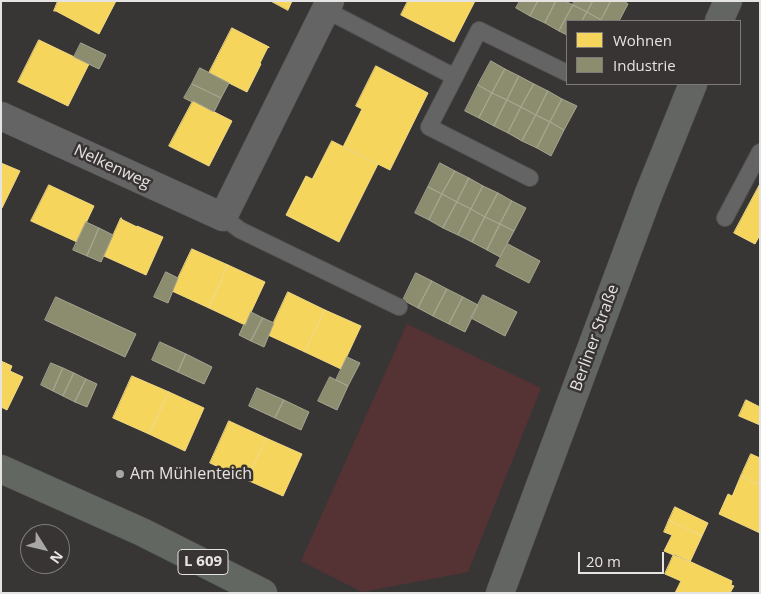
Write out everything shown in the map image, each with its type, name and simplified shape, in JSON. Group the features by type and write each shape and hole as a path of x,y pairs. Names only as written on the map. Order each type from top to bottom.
{"main road":[{"path":"719,20 728,1"},
{"name":"Berliner Straße","path":"500,593 649,193 693,85"},
{"name":"L 609","path":"1,469 142,532 264,593"}],"street":[{"path":"223,217 328,6"},
{"name":"Nelkenweg","path":"1,116 223,217"}],"lane":[{"path":"328,6 455,77"},
{"path":"530,178 429,127 479,30 566,73"},
{"path":"725,218 760,152"},
{"name":"Nelkenweg","path":"223,217 240,230 399,307"}],"shaded area":[{"path":"407,324 541,388 468,572 362,592 301,561"}],"building: Wohnen":[{"path":"58,1 116,1 99,34 54,11"},
{"path":"271,1 292,1 288,10"},
{"path":"408,1 475,1 454,42 401,15"},
{"path":"232,28 269,47 247,92 209,73"},
{"path":"39,40 89,64 68,106 18,82"},
{"path":"376,66 428,93 390,170 343,147 362,109 356,106"},
{"path":"193,101 232,121 209,166 169,146"},
{"path":"332,141 378,164 339,242 286,215 306,176 312,179"},
{"path":"1,163 20,171 2,208 1,207"},
{"path":"760,184 760,235 755,244 734,233"},
{"path":"49,185 94,206 77,242 31,221"},
{"path":"121,218 137,227 163,237 146,275 104,256"},
{"path":"192,249 228,265 209,308 172,291"},
{"path":"228,265 265,282 245,325 209,308"},
{"path":"288,292 325,310 305,352 268,335"},
{"path":"325,310 361,326 341,369 305,352"},
{"path":"1,361 12,366 10,371 23,377 7,410 1,407"},
{"path":"132,376 169,392 149,434 113,418"},
{"path":"169,392 204,408 185,451 149,434"},
{"path":"746,400 760,407 760,425 739,416"},
{"path":"229,421 266,438 247,480 210,463"},
{"path":"266,438 302,454 283,496 247,480"},
{"path":"751,454 760,458 760,485 741,476"},
{"path":"741,476 760,485 760,533 719,514 728,494 732,496"},
{"path":"675,507 708,523 702,536 669,520"},
{"path":"669,520 702,536 690,562 664,551 672,535 664,532"},
{"path":"674,554 732,581 731,585 734,586 730,593 675,593 681,581 665,574"}],"building: Industrie":[{"path":"520,1 538,1 530,16 516,8"},
{"path":"538,1 556,1 545,23 530,16"},
{"path":"556,1 565,1 573,5 559,31 545,23"},
{"path":"574,1 593,1 587,12 573,5"},
{"path":"593,1 611,1 601,20 587,12"},
{"path":"611,1 624,1 628,4 620,20 601,20"},
{"path":"573,5 587,12 583,20 566,20 566,34 559,31"},
{"path":"587,12 601,20 583,20"},
{"path":"81,43 106,55 99,69 74,57"},
{"path":"491,61 505,69 492,93 478,85"},
{"path":"200,68 229,83 221,98 192,84"},
{"path":"505,69 519,76 507,100 492,93"},
{"path":"519,76 534,84 521,107 507,100"},
{"path":"192,84 221,98 214,112 184,98"},
{"path":"534,84 548,91 536,115 521,107"},
{"path":"478,85 492,93 479,118 465,111"},
{"path":"548,91 562,99 550,122 536,115"},
{"path":"492,93 507,100 494,126 479,118"},
{"path":"562,99 577,106 564,130 550,122"},
{"path":"507,100 521,107 508,133 494,126"},
{"path":"521,107 536,115 522,141 508,133"},
{"path":"536,115 550,122 537,148 522,141"},
{"path":"550,122 564,130 551,156 537,148"},
{"path":"440,163 455,171 442,194 428,187"},
{"path":"455,171 469,178 457,202 442,194"},
{"path":"469,178 483,186 471,209 457,202"},
{"path":"483,186 498,193 485,217 471,209"},
{"path":"428,187 442,194 429,220 415,213"},
{"path":"498,193 512,201 500,224 485,217"},
{"path":"442,194 457,202 443,228 429,220"},
{"path":"512,201 526,208 514,231 500,224"},
{"path":"457,202 471,209 458,235 443,228"},
{"path":"471,209 485,217 472,242 458,235"},
{"path":"485,217 500,224 487,250 472,242"},
{"path":"86,222 99,228 87,256 73,250"},
{"path":"500,224 514,231 500,257 487,250"},
{"path":"99,228 113,235 101,262 87,256"},
{"path":"508,244 540,261 529,283 496,266"},
{"path":"166,272 178,278 168,303 154,297"},
{"path":"416,273 432,281 418,308 403,300"},
{"path":"432,281 447,289 433,316 418,308"},
{"path":"447,289 463,297 449,324 433,316"},
{"path":"483,295 517,312 505,336 471,318"},
{"path":"56,297 136,334 125,357 45,320"},
{"path":"463,297 478,305 465,332 449,324"},
{"path":"251,312 263,318 251,341 239,335"},
{"path":"263,318 274,323 264,347 251,341"},
{"path":"160,342 186,354 178,372 152,360"},
{"path":"186,354 212,367 204,384 178,372"},
{"path":"347,357 360,363 348,386 336,380"},
{"path":"51,363 63,368 53,391 41,385"},
{"path":"63,368 74,373 63,396 53,391"},
{"path":"74,373 86,379 75,402 63,396"},
{"path":"330,377 348,386 337,410 318,401"},
{"path":"86,379 97,384 87,407 75,402"},
{"path":"257,388 284,400 275,418 249,406"},
{"path":"284,400 309,412 301,430 275,418"}],"place":[{"name":"Am Mühlenteich","path":"120,474"}]}
